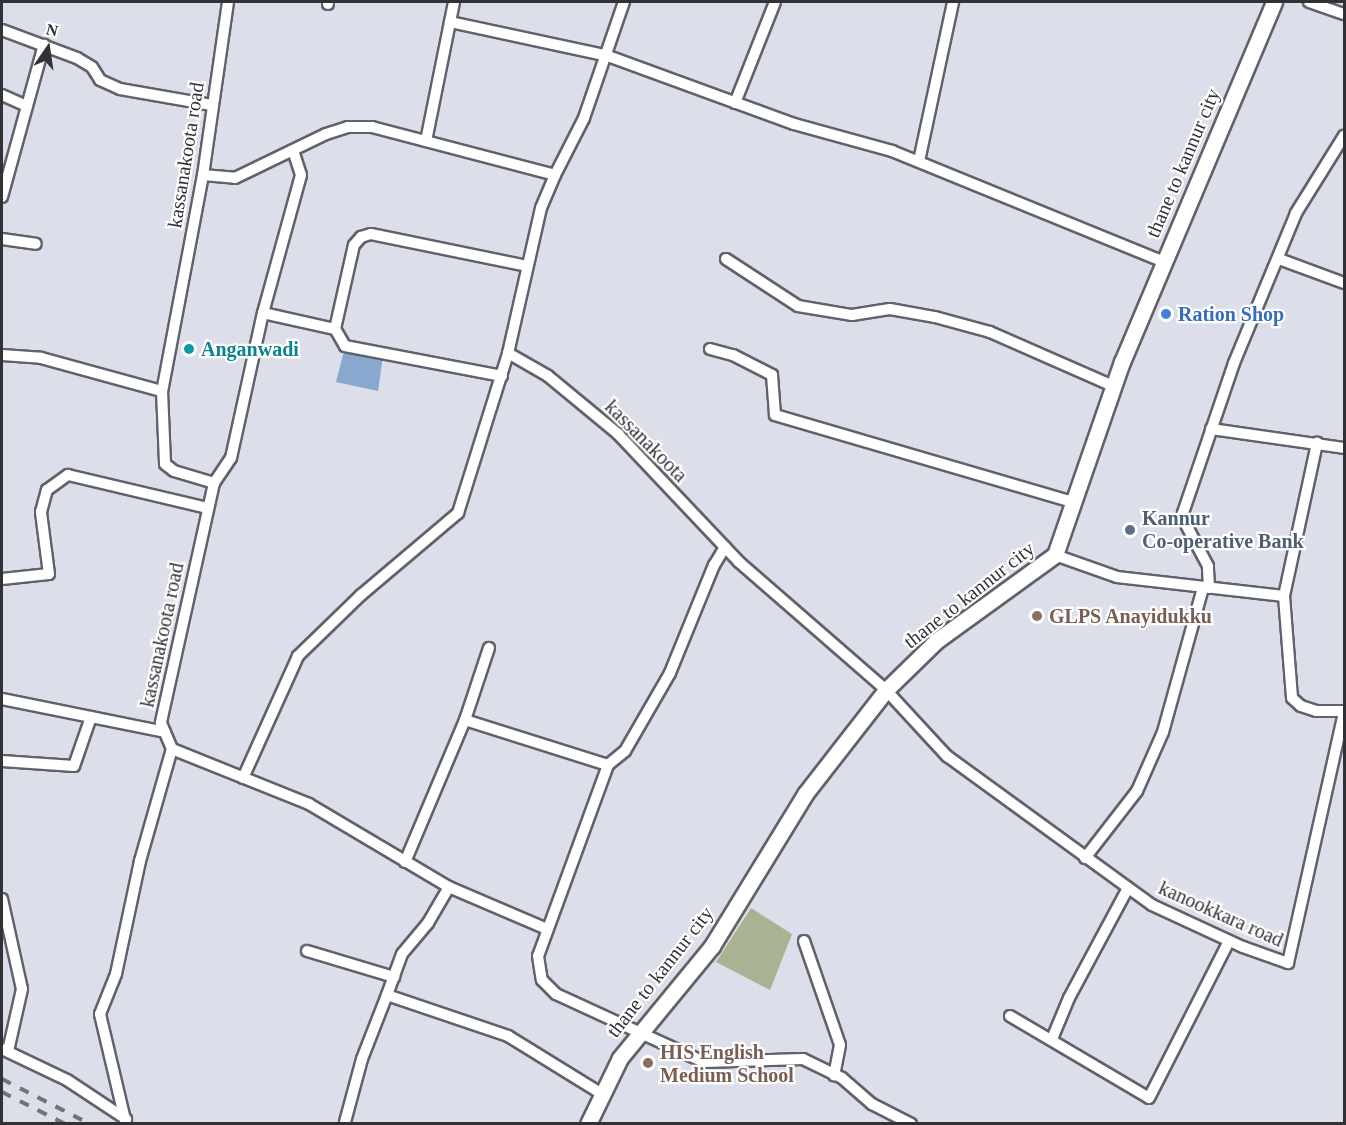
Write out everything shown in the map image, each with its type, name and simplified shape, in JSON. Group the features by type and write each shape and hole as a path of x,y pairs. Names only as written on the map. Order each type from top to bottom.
{"street":[{"name":"kassanakoota road","path":"172,749 161,723 214,483 174,471 165,464 162,391 203,175 228,2"},
{"path":"426,141 454,2"},
{"path":"243,778 298,656 361,594 458,513 508,354 541,208 555,175 576,137 608,56 624,2"},
{"path":"735,103 775,2"},
{"path":"920,161 953,2"},
{"name":"thane to kannur city","path":"588,1124 620,1058 712,946 805,794 886,690 936,641 1055,555 1113,386 1274,2"},
{"path":"1309,2 1344,14"},
{"path":"450,22 608,56 735,103 957,174 996,196 1164,262"},
{"path":"2,30 77,58 92,67 100,80 120,89 212,105"},
{"path":"2,197 44,45"},
{"path":"2,95 27,106"},
{"path":"203,175 235,178 292,150 348,127 372,127 555,175"},
{"path":"1085,858 1137,791 1163,732 1206,588 1208,566 1183,519 1234,363 1279,259 1296,213 1344,136"},
{"path":"214,483 231,458 263,313 301,175 292,150"},
{"path":"502,376 345,346 335,329 354,245 361,237 371,234 527,266"},
{"path":"2,239 36,244"},
{"path":"726,259 798,306 852,315 890,309 935,317 990,332 1113,386"},
{"path":"1279,259 1344,284"},
{"path":"263,313 335,329"},
{"path":"710,349 772,375 776,415 1073,502"},
{"name":"kassanakoota","path":"508,354 548,376 618,434 725,548 827,642 886,690"},
{"path":"2,355 41,358 162,391"},
{"path":"1211,429 1344,448"},
{"path":"1055,555 1117,577 1284,596 1317,443"},
{"path":"2,579 50,574 41,512 47,490 68,475 208,508"},
{"path":"725,548 714,565 670,673 625,751 608,765 538,956 542,980 556,994 704,1062 803,1059 834,1075 872,1104 912,1124"},
{"name":"kanookkara road","path":"886,690 947,756 1152,905 1229,941 1288,963 1343,711 1316,711 1300,706 1292,698 1284,596"},
{"path":"405,862 465,720 489,648"},
{"path":"2,699 165,732"},
{"path":"2,761 74,766 90,717"},
{"path":"465,720 608,765"},
{"path":"126,1121 100,1014 117,974 140,861 172,749 309,804 449,887 547,929"},
{"path":"345,1122 362,1059 402,954 428,923 449,887"},
{"path":"1053,1039 1069,998 1128,888"},
{"path":"2,899 22,989 4,1050 67,1080 126,1121"},
{"path":"804,941 840,1045 834,1075"},
{"path":"1010,1016 1053,1039 1149,1098 1229,941"},
{"path":"307,951 394,977"},
{"path":"387,995 508,1036 602,1094"}],"green space":[{"path":"751,908 792,934 770,990 716,962"}],"water":[{"path":"344,351 383,356 378,391 336,382"}],"railway":[{"path":"2,1079 90,1124"},
{"path":"2,1092 65,1124"}],"place":[{"name":"Ration Shop","path":"1166,314"},
{"name":"Anganwadi","path":"189,349"},
{"name":"Kannur Co-operative Bank","path":"1130,530"},
{"name":"GLPS Anayidukku","path":"1037,616"},
{"name":"HIS English Medium School","path":"648,1063"}]}
